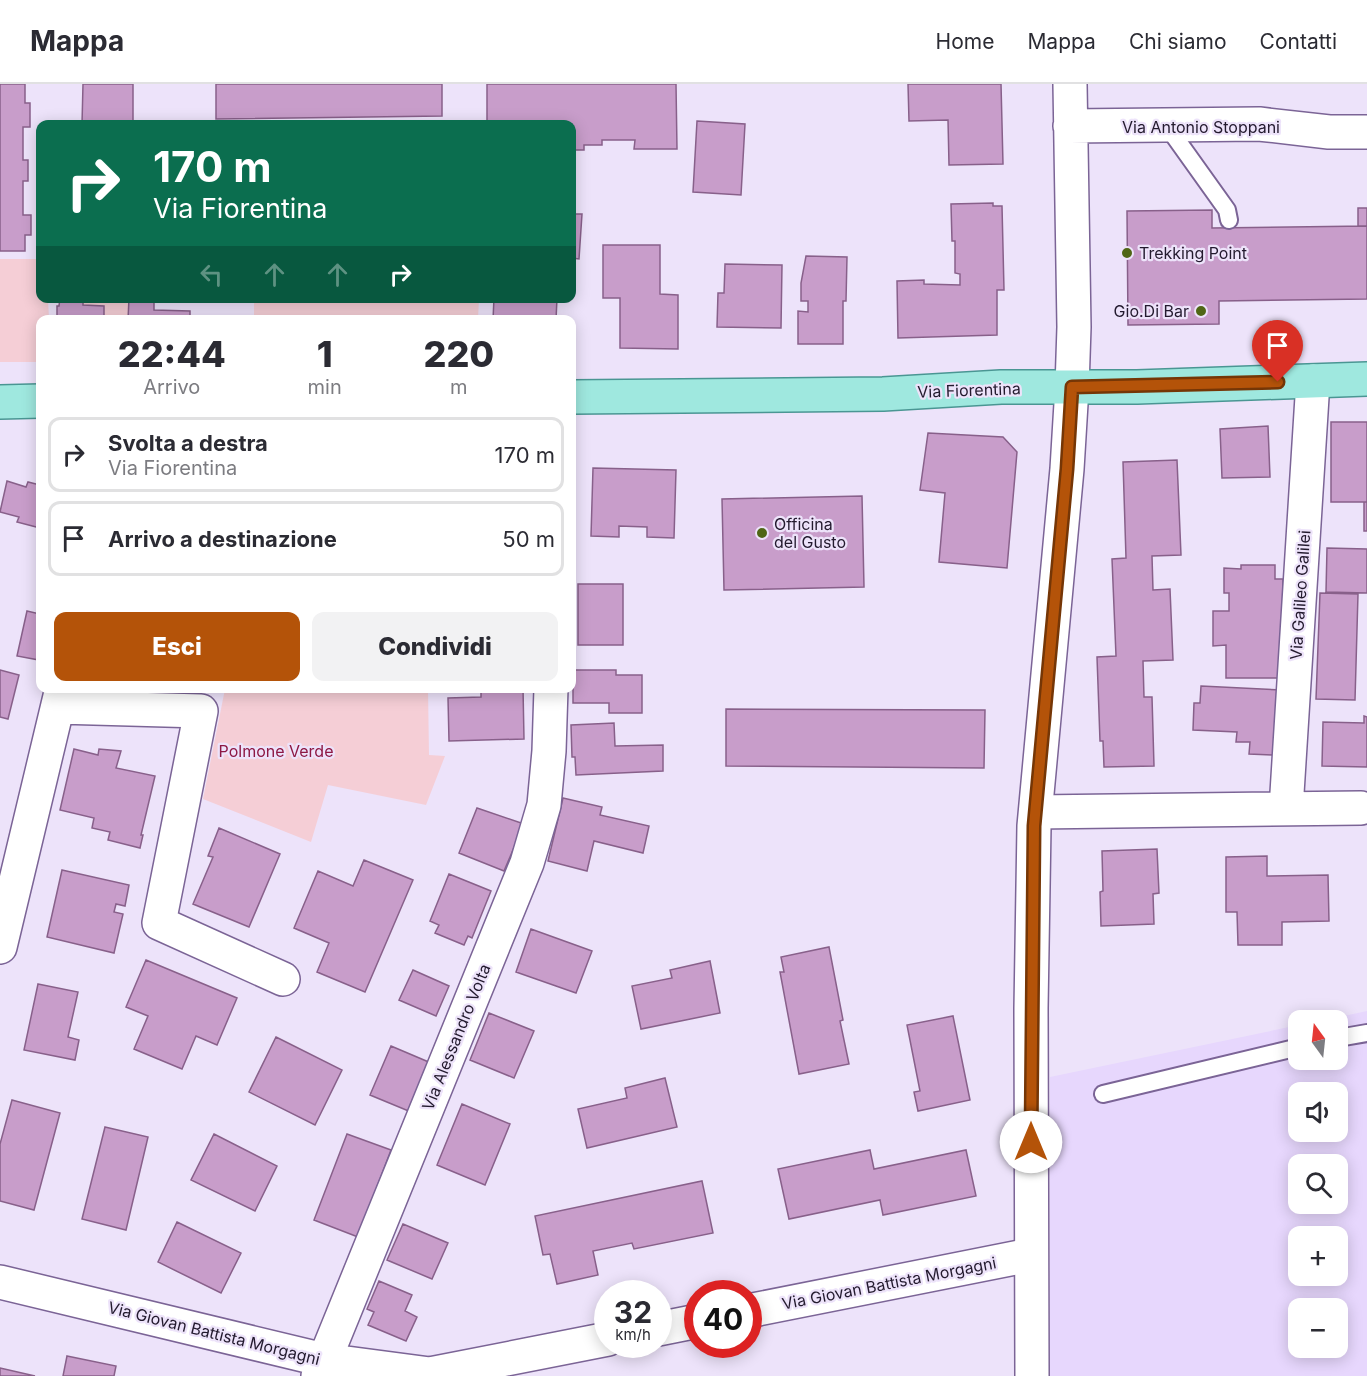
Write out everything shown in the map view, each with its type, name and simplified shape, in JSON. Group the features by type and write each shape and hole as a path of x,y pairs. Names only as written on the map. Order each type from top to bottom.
{"main road":[{"name":"Via Fiorentina","path":"576,397 883,394 1001,387 1367,379"},
{"path":"0,402 36,401"}],"street":[{"path":"1032,1376 1031,1008 1036,812 1067,469 1072,387 1074,327 1070,84"},
{"name":"Via Antonio Stoppani","path":"1070,126 1259,124 1329,132 1367,132"},
{"name":"Via Galileo Galilei","path":"1286,809 1313,381"},
{"name":"Via Alessandro Volta","path":"321,1368 527,863 544,805 551,693"},
{"path":"0,947 60,698 201,711 159,923 283,979"},
{"path":"1036,812 1361,808"},
{"name":"Via Giovan Battista Morgagni","path":"762,1308 1030,1255"},
{"name":"Via Giovan Battista Morgagni","path":"0,1282 321,1368 430,1374 594,1342"}],"lane":[{"path":"1167,126 1227,210 1229,220"},
{"path":"1348,1036 1367,1033"},
{"path":"1103,1094 1288,1050"}],"shaded area":[{"path":"1367,1011 1367,1376 1050,1376 1050,1077 1288,1027 1288,1070 1348,1070 1348,1015"}],"green space":[{"path":"0,259 36,259 36,303 48,303 49,315 36,315 36,362 0,362"},
{"path":"83,303 129,303 128,315 104,315 104,306 83,305"},
{"path":"254,303 479,303 478,315 254,315"},
{"name":"Polmone Verde","path":"224,693 428,693 429,755 445,756 426,805 328,785 311,842 203,799"}],"building":[{"path":"0,84 25,84 25,103 30,103 30,127 23,127 23,160 28,160 28,181 23,181 23,215 31,215 31,235 25,235 25,251 0,251"},
{"path":"83,84 133,84 133,120 82,120"},
{"path":"216,84 442,84 442,116 216,119"},
{"path":"487,84 676,84 677,149 634,149 635,140 602,140 602,145 584,145 584,150 576,150 576,120 487,120"},
{"path":"908,84 1001,84 1003,164 949,165 948,120 909,121"},
{"path":"697,121 745,124 741,195 693,192"},
{"path":"993,203 993,206 1002,206 1004,290 997,290 997,335 898,338 897,281 924,280 924,284 960,285 960,274 955,273 955,241 952,241 951,204"},
{"path":"1358,208 1367,208 1367,226 1358,226"},
{"path":"1212,210 1212,228 1367,226 1367,299 1219,301 1219,324 1128,325 1127,211"},
{"path":"576,214 582,214 579,259 576,259"},
{"path":"603,245 660,245 660,294 678,295 678,349 620,348 620,298 603,298"},
{"path":"806,256 847,257 846,301 843,301 843,344 798,344 798,311 808,312 808,301 801,301 801,283"},
{"path":"725,264 782,265 781,328 717,327 718,293 724,293"},
{"path":"59,303 83,303 83,305 104,306 104,315 57,315 57,306"},
{"path":"129,303 154,303 154,310 190,311 190,315 128,315"},
{"path":"494,303 557,303 556,315 493,315"},
{"path":"1331,422 1367,422 1367,502 1331,502"},
{"path":"1268,426 1270,477 1222,478 1220,429"},
{"path":"928,433 1003,437 1017,452 1007,568 939,562 945,493 920,490"},
{"path":"1177,460 1181,555 1152,556 1153,590 1170,589 1173,660 1143,661 1144,697 1152,697 1154,766 1104,767 1103,741 1100,741 1097,657 1116,656 1112,559 1126,558 1123,462"},
{"path":"593,468 676,470 674,538 647,537 647,527 619,526 619,537 591,536"},
{"path":"7,481 26,487 28,482 36,484 36,527 17,522 19,517 0,512"},
{"path":"862,496 864,587 724,590 722,499"},
{"path":"1364,502 1367,502 1367,531 1364,531"},
{"path":"1327,548 1367,549 1367,593 1326,592"},
{"path":"1241,565 1275,565 1275,579 1283,579 1281,678 1226,678 1226,645 1213,646 1213,611 1229,611 1229,593 1224,593 1224,568 1241,569"},
{"path":"578,584 623,584 623,645 578,645"},
{"path":"1320,593 1358,594 1355,700 1316,699"},
{"path":"27,611 36,613 36,659 17,656"},
{"path":"0,670 19,675 8,719 0,717"},
{"path":"576,670 616,670 616,675 642,675 642,713 609,713 609,703 573,703 573,693 576,693"},
{"path":"1201,686 1282,690 1273,755 1249,754 1250,742 1236,742 1237,732 1193,730 1194,703 1200,703"},
{"path":"481,693 523,693 524,739 449,741 448,698 481,697"},
{"path":"726,709 985,710 984,768 726,766"},
{"path":"1364,716 1367,717 1367,767 1322,766 1323,722 1364,723"},
{"path":"614,723 615,746 663,745 663,771 576,775 575,757 572,757 571,725"},
{"path":"74,749 98,755 99,749 121,751 116,768 155,776 140,848 108,840 110,832 92,828 94,818 60,810"},
{"path":"563,798 602,807 600,815 649,826 643,853 594,841 587,871 548,861"},
{"path":"477,808 524,824 504,871 459,853"},
{"path":"219,828 280,854 249,927 193,904 213,857 208,856"},
{"path":"1157,849 1159,893 1153,894 1154,924 1101,926 1102,851"},
{"path":"1267,856 1267,876 1328,875 1329,921 1282,922 1282,945 1238,945 1237,912 1226,912 1226,857"},
{"path":"364,860 413,880 365,992 317,972 329,943 294,928 318,871 353,886"},
{"path":"62,870 129,885 125,906 116,904 114,912 123,914 114,953 47,937"},
{"path":"449,874 491,891 472,938 468,936 464,945 435,933 439,925 430,921"},
{"path":"531,929 592,951 576,993 516,972"},
{"path":"829,947 849,1064 799,1074 780,972 784,972 781,957"},
{"path":"146,960 237,998 217,1045 196,1036 182,1069 134,1049 148,1016 126,1007"},
{"path":"710,961 720,1013 641,1029 632,986 672,978 670,970"},
{"path":"413,970 449,986 436,1016 399,1000"},
{"path":"38,984 78,992 68,1037 79,1040 75,1060 24,1050"},
{"path":"489,1013 534,1031 514,1078 470,1060"},
{"path":"953,1016 970,1100 918,1111 914,1092 920,1091 907,1025"},
{"path":"276,1037 342,1070 315,1125 249,1092"},
{"path":"391,1046 431,1063 411,1112 370,1095"},
{"path":"665,1078 677,1127 587,1148 578,1109 627,1098 625,1088"},
{"path":"12,1100 60,1113 34,1210 0,1201 0,1144"},
{"path":"462,1104 510,1124 485,1185 437,1165"},
{"path":"105,1127 148,1137 126,1230 82,1219"},
{"path":"214,1134 277,1166 255,1211 191,1180"},
{"path":"347,1134 391,1150 358,1237 314,1220"},
{"path":"870,1150 874,1169 966,1150 976,1196 883,1215 880,1200 789,1219 778,1169"},
{"path":"702,1181 713,1233 634,1249 632,1243 593,1251 598,1275 557,1284 550,1254 543,1255 535,1216"},
{"path":"177,1222 241,1253 221,1293 158,1262"},
{"path":"403,1224 448,1243 432,1279 387,1260"},
{"path":"379,1281 412,1295 405,1311 417,1317 406,1341 368,1325 374,1312 367,1309"},
{"path":"67,1356 116,1366 114,1376 63,1376"},
{"path":"0,1368 35,1376 0,1376"}],"place":[{"name":"Trekking Point","path":"1127,253"},
{"name":"Gio.Di Bar","path":"1201,311"},
{"name":"Officina del Gusto","path":"762,533"}],"route":[{"path":"1031,1142 1034,826 1067,469 1072,387 1278,382"}]}
